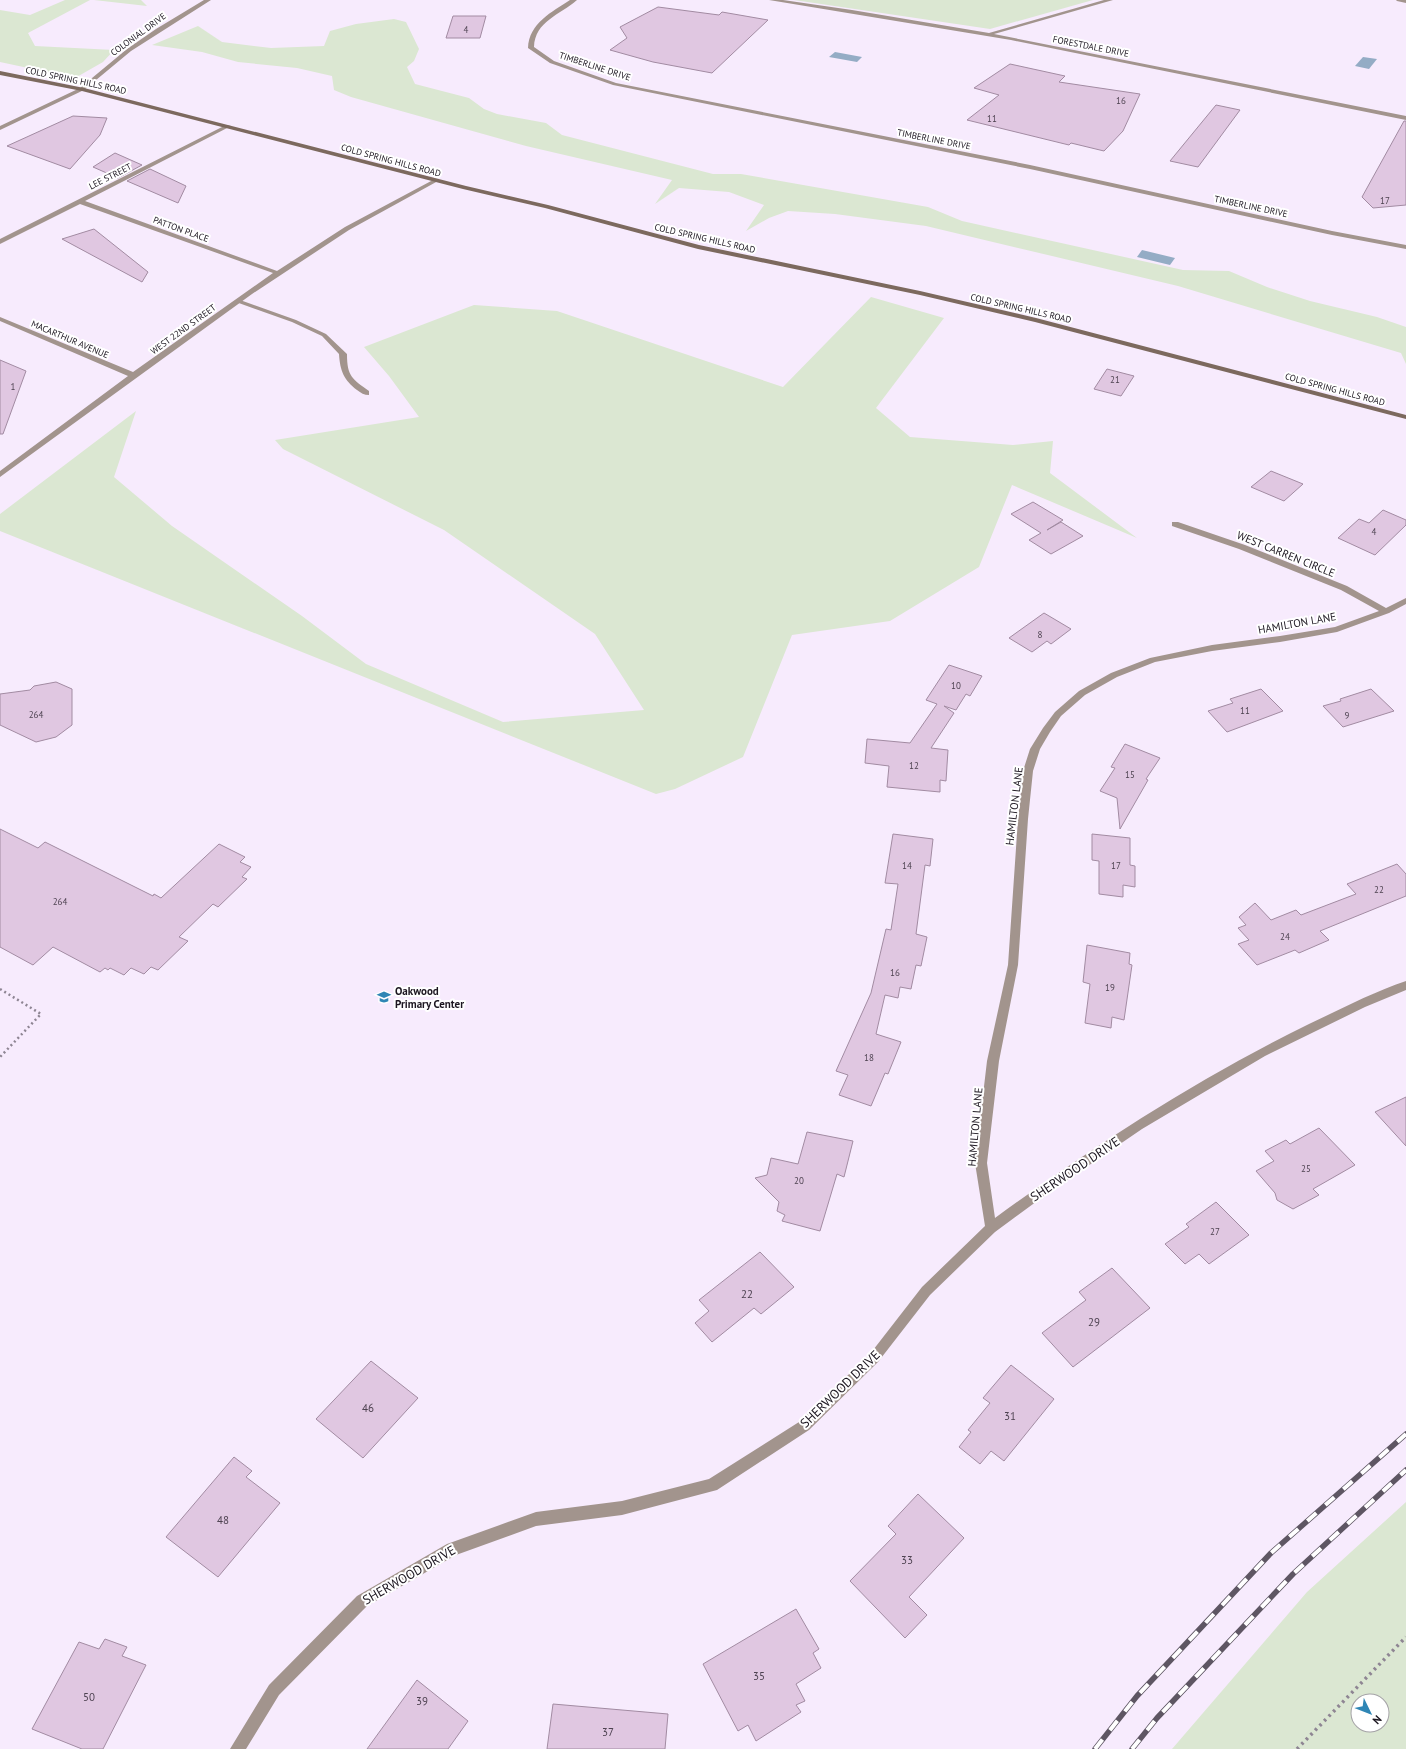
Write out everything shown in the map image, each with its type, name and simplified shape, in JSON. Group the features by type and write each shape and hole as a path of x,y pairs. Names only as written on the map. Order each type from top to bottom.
{"street":[{"name":"COLONIAL DRIVE","path":"0,128 82,89 129,50 158,30 208,0"},
{"name":"TIMBERLINE DRIVE","path":"574,0 536,29 530,39 531,48 552,62 615,84 1030,167 1332,233 1406,247"},
{"name":"FORESTDALE DRIVE","path":"772,0 916,21 991,34 1406,118"},
{"path":"991,34 1110,0"},
{"path":"1399,0 1406,1"},
{"name":"COLD SPRING HILLS ROAD","path":"0,73 82,89 435,181 546,206 698,247 920,293 1036,320 1406,417"},
{"name":"LEE STREET","path":"0,242 228,126"},
{"name":"WEST 22ND STREET","path":"0,475 133,376 278,273 336,235 435,181"},
{"name":"PATTON PLACE","path":"79,201 278,273"},
{"path":"238,301 294,321 324,335 343,354 343,372 349,381 366,394"},
{"name":"MACARTHUR AVENUE","path":"0,319 133,376"},
{"name":"WEST CARREN CIRCLE","path":"1175,524 1242,547 1344,588 1386,611"},
{"name":"HAMILTON LANE","path":"991,1228 981,1163 993,1061 1013,965 1023,819 1028,771 1035,749 1046,730 1058,714 1082,693 1114,675 1153,660 1212,648 1280,639 1337,629 1386,611 1406,601"},
{"name":"SHERWOOD DRIVE","path":"237,1749 274,1690 362,1601 452,1549 536,1519 622,1508 712,1485 804,1426 874,1358 926,1291 991,1228 1040,1192 1138,1126 1261,1053 1360,1004 1406,985"}],"path":[{"path":"0,989 41,1014 0,1057"},
{"path":"1297,1749 1308,1736 1406,1638"}],"green space":[{"path":"65,0 90,0 28,33 35,46 114,50 103,62 75,78 0,62 0,10 30,15"},
{"path":"94,0 141,0 147,6"},
{"path":"794,0 1093,0 990,29"},
{"path":"394,19 406,22 419,49 414,61 407,67 415,84 469,98 484,109 497,114 546,123 562,135 713,174 741,174 928,207 962,221 1183,270 1229,271 1267,287 1310,301 1377,317 1406,327 1406,364 1401,353 1178,286 926,226 835,214 788,211 769,218 746,231 764,205 729,192 679,188 655,204 672,180 526,146 351,97 334,90 332,76 297,68 238,62 202,52 152,45 198,26 222,42 271,48 324,46 330,31 356,24"},
{"path":"871,297 944,318 876,408 910,437 1013,445 1053,441 1050,473 1137,538 1012,485 979,567 890,621 792,635 743,757 675,789 656,794 0,531 0,514 136,411 114,477 172,526 302,616 366,664 503,722 644,710 595,634 444,530 283,449 275,440 419,417 389,376 364,347 474,305 557,311 783,387"},
{"path":"1406,1502 1406,1749 1172,1749 1307,1592"}],"water":[{"path":"835,52 862,57 857,62 829,57"},
{"path":"1363,57 1377,59 1369,69 1355,66"},
{"path":"1142,250 1175,258 1170,265 1137,257"}],"building":[{"path":"658,7 719,15 722,12 768,20 712,73 653,62 610,50 627,38 620,27"},
{"path":"453,16 486,16 480,38 446,38"},
{"path":"1010,64 1065,76 1059,82 1140,94 1123,131 1104,151 1071,143 1069,145 967,120 999,95 974,88"},
{"path":"1216,105 1240,110 1198,167 1170,161"},
{"path":"73,116 107,118 100,135 70,169 7,146"},
{"path":"1404,121 1406,121 1406,205 1373,208 1362,197"},
{"path":"115,153 142,165 118,178 93,167"},
{"path":"150,169 186,186 178,203 127,181"},
{"path":"94,229 148,272 142,282 62,239"},
{"path":"0,360 26,371 3,434 0,434"},
{"path":"1107,369 1134,376 1121,396 1094,389"},
{"path":"1271,471 1303,484 1284,501 1251,487"},
{"path":"1033,502 1063,520 1047,530 1061,522 1083,536 1051,554 1029,540 1041,533 1011,514"},
{"path":"1383,510 1406,520 1406,525 1375,555 1338,538 1359,519 1369,523"},
{"path":"1044,613 1071,629 1051,644 1047,641 1032,652 1009,638"},
{"path":"949,665 982,676 970,696 966,694 956,710 944,706 954,713 931,748 948,750 946,781 940,780 940,792 887,787 889,766 865,763 867,739 910,743 937,704 926,700"},
{"path":"56,682 72,689 72,725 56,737 36,742 0,725 0,694 30,690 34,686"},
{"path":"1261,689 1283,711 1227,732 1208,711 1233,703 1230,699"},
{"path":"1371,689 1394,711 1343,727 1323,706 1341,701 1340,699"},
{"path":"1125,744 1160,758 1146,779 1148,780 1120,829 1117,798 1100,791 1115,768 1111,767"},
{"path":"0,829 38,848 45,842 153,896 154,894 161,898 219,844 245,857 240,862 251,867 242,877 247,879 218,907 213,904 179,937 188,941 158,970 151,967 144,974 131,968 124,975 110,968 108,970 105,968 100,972 53,947 33,965 0,947"},
{"path":"893,834 933,839 930,866 925,865 916,934 927,937 921,966 916,965 911,989 900,987 898,998 885,995 876,1034 901,1042 888,1074 885,1073 871,1106 839,1095 848,1075 836,1071 871,993 886,929 891,930 898,884 885,883"},
{"path":"1092,834 1130,838 1130,865 1135,866 1135,887 1123,885 1123,897 1099,894 1099,861 1092,860"},
{"path":"1397,864 1406,874 1406,896 1320,931 1329,940 1299,953 1295,950 1257,965 1238,944 1249,940 1238,928 1246,925 1239,917 1255,903 1271,920 1296,910 1301,915 1356,894 1347,884"},
{"path":"1087,945 1130,953 1129,964 1132,965 1124,1020 1112,1017 1111,1028 1085,1023 1090,984 1083,982"},
{"path":"1406,1097 1406,1146 1375,1112"},
{"path":"1319,1128 1355,1165 1313,1189 1319,1195 1293,1209 1277,1200 1275,1193 1256,1171 1274,1161 1265,1151 1286,1140 1290,1144"},
{"path":"807,1132 853,1141 844,1177 837,1174 820,1231 782,1221 785,1215 777,1211 779,1202 755,1178 767,1175 771,1158 798,1164"},
{"path":"1216,1202 1249,1235 1209,1264 1199,1254 1185,1264 1165,1244 1189,1227 1186,1224"},
{"path":"760,1252 794,1287 761,1314 754,1308 712,1342 695,1323 709,1311 699,1300"},
{"path":"1112,1268 1150,1308 1073,1367 1042,1333 1086,1300 1079,1292"},
{"path":"371,1361 418,1398 363,1458 316,1419"},
{"path":"1011,1365 1054,1399 1004,1461 991,1451 980,1464 959,1447 971,1432 968,1430 990,1403 983,1398"},
{"path":"234,1457 252,1471 246,1477 280,1503 218,1577 166,1537"},
{"path":"918,1494 964,1538 909,1597 927,1615 905,1638 850,1581 896,1534 888,1526"},
{"path":"796,1609 819,1649 813,1653 821,1668 796,1684 805,1701 796,1705 801,1712 756,1741 748,1725 738,1731 703,1664"},
{"path":"105,1639 127,1647 122,1656 146,1665 103,1749 82,1749 32,1729 79,1642 99,1649"},
{"path":"417,1680 468,1721 448,1749 367,1749"},
{"path":"553,1704 668,1714 665,1749 547,1749"}],"railway":[{"path":"1095,1749 1137,1696 1271,1553 1406,1434"},
{"path":"1132,1749 1157,1718 1293,1574 1406,1470"}],"place":[{"name":"Oakwood Primary Center","path":"384,997"}]}
